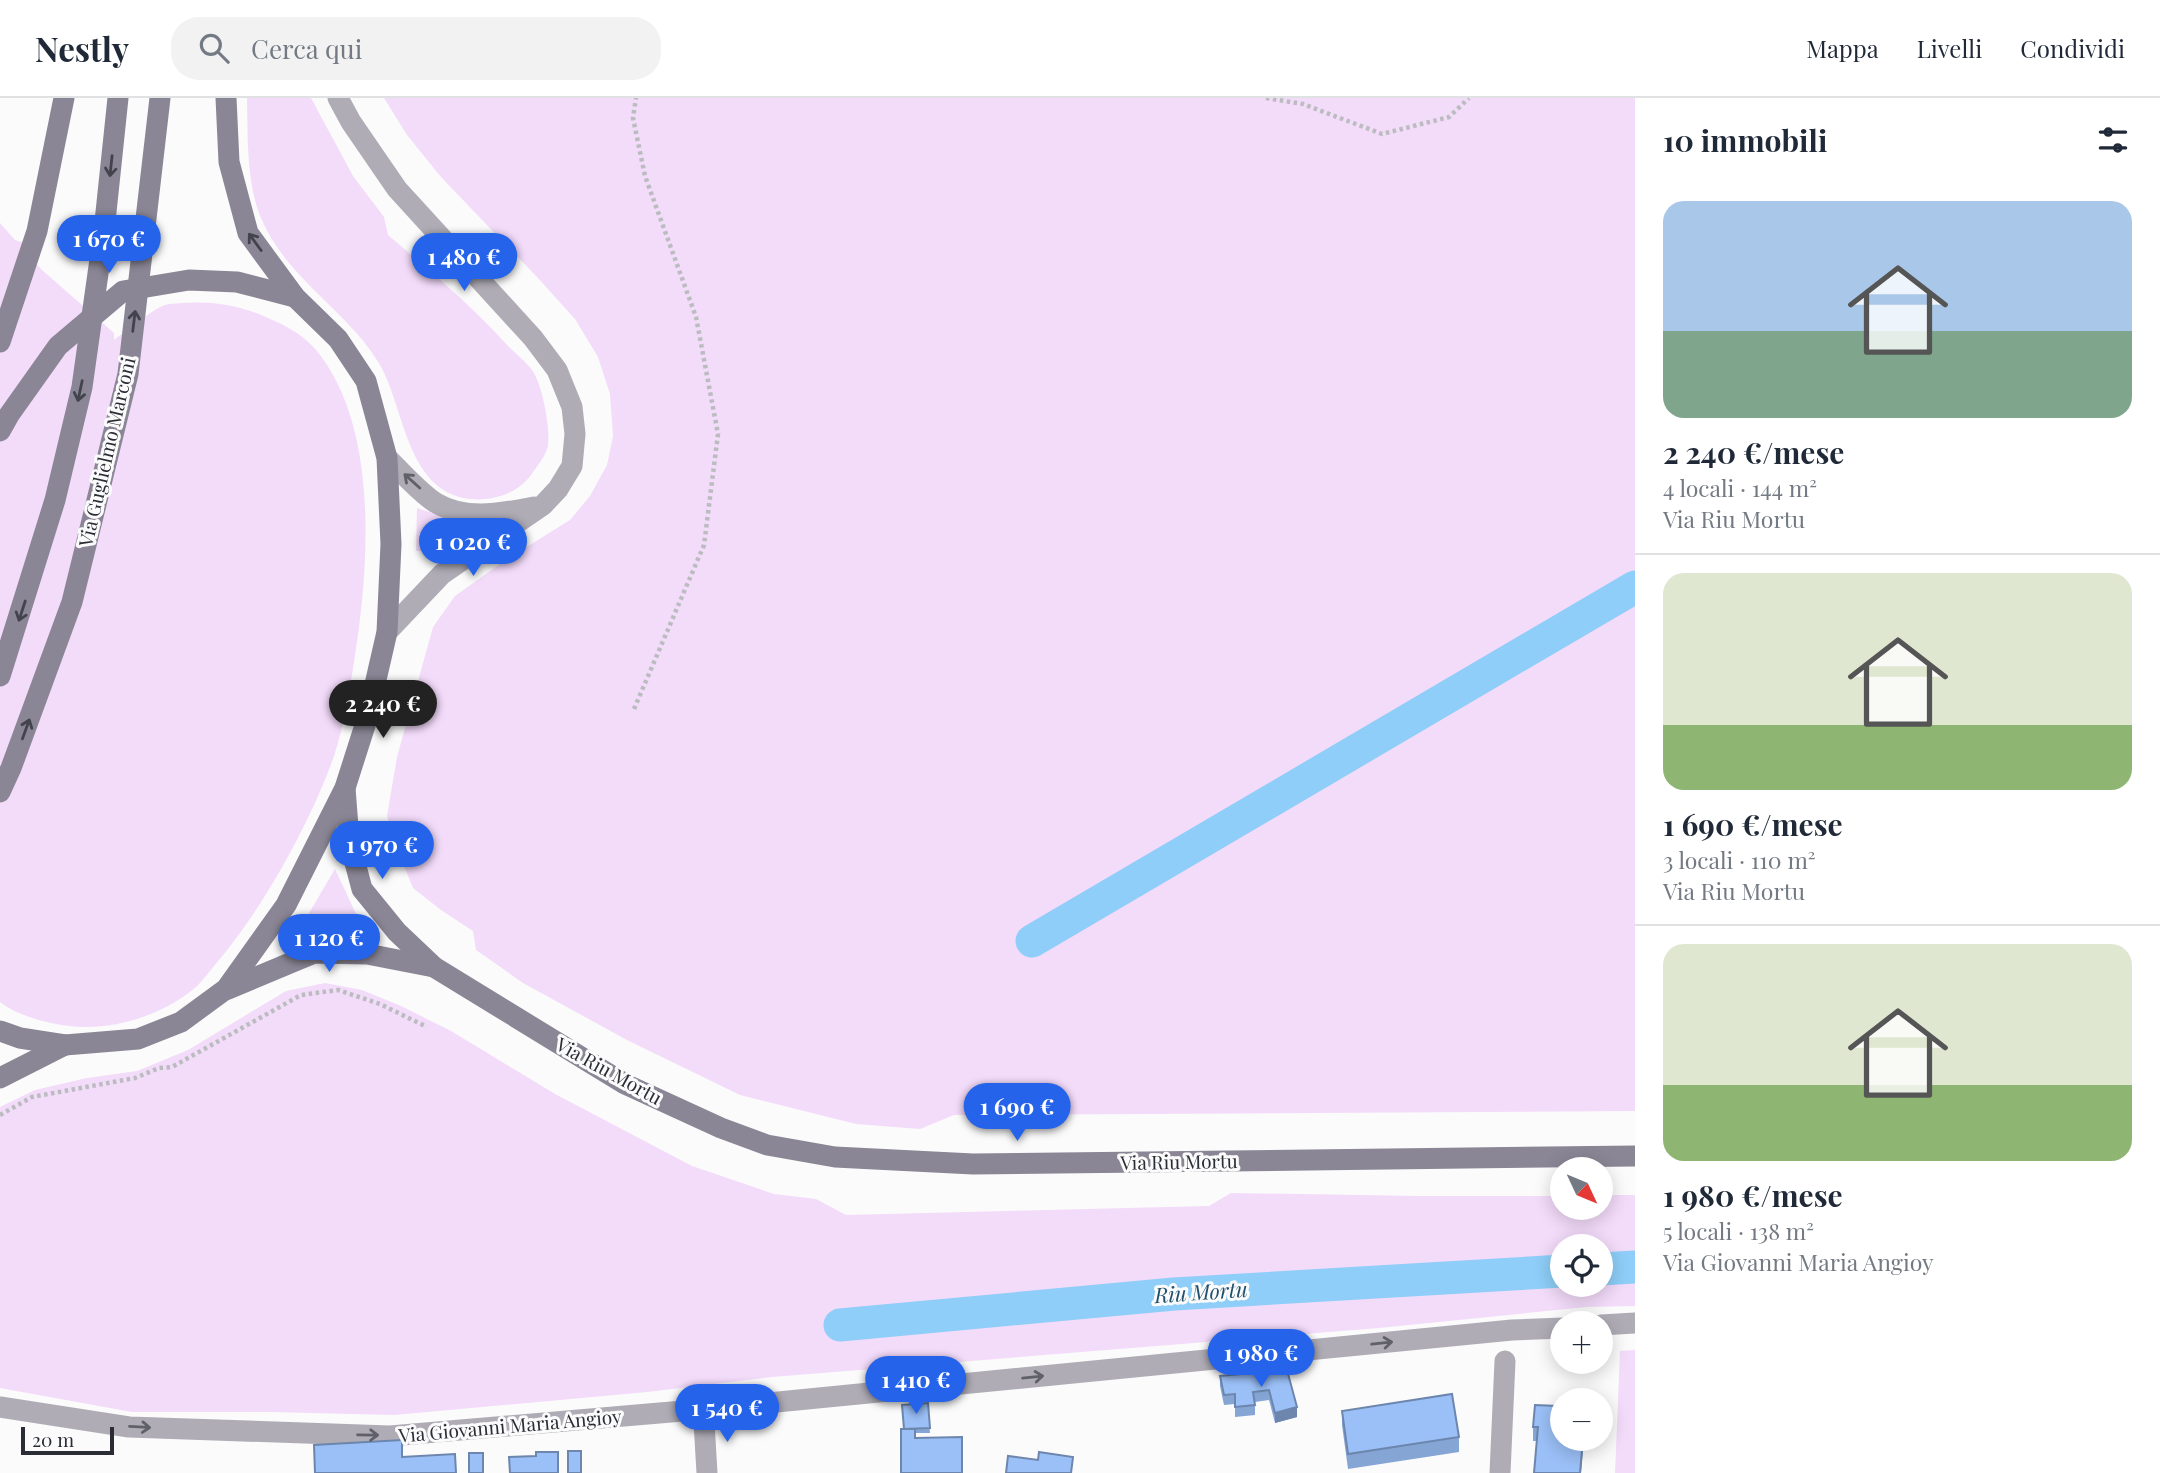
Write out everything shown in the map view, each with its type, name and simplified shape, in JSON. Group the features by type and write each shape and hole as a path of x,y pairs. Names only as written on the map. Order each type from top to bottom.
{"main road":[{"path":"0,342 37,231 64,98"},
{"name":"Via Guglielmo Marconi","path":"0,676 51,512 82,387 104,231 118,98"},
{"name":"Via Guglielmo Marconi","path":"0,792 72,602 128,374 160,98"},
{"path":"0,1031 20,1038 65,1045 138,1039 181,1023 226,989 286,905 345,789 367,719 387,632 391,544 387,458 366,381 338,339 295,297 248,233 229,162 226,98"},
{"path":"0,431 58,346 124,290 189,280 237,282 295,297"},
{"name":"Via Riu Mortu","path":"345,789 348,840 362,889 397,932 434,967 625,1084 721,1128 767,1145 835,1157 973,1164 1635,1156"},
{"name":"Via Riu Mortu","path":"226,989 314,953 367,954 434,967"},
{"path":"0,1078 65,1045"}],"street":[{"path":"338,98 351,122 397,189 533,338 557,370 572,407 572,466 558,489 543,505 442,574 387,632"},
{"path":"387,458 436,503 465,514 494,515 543,505"},
{"path":"1613,1324 1635,1323"},
{"name":"Via Giovanni Maria Angioy","path":"0,1407 129,1427 390,1436 707,1409 1550,1329"},
{"path":"1500,1473 1505,1361"},
{"path":"707,1409 707,1473"}],"path":[{"path":"634,709 704,545 718,434 696,317 645,176 633,118 636,98"},
{"path":"1266,98 1303,104 1382,134 1449,117 1469,98"},
{"path":"0,1115 32,1097 135,1078 159,1068 172,1067 301,995 338,990 380,1004 427,1027"}],"shaded area":[{"path":"247,98 311,98 353,176 384,217 388,235 465,302 531,369 545,408 548,445 540,463 520,486 502,496 473,499 444,490 429,478 409,442 380,365 352,328 286,260 261,218 250,174"},
{"path":"384,98 1635,98 1635,1111 954,1115 920,1129 856,1124 740,1095 627,1040 523,983 476,950 473,931 413,888 387,816 397,757 433,627 455,596 507,559 570,520 590,496 607,465 613,436 610,394 598,357 575,319 441,177 407,135"},
{"path":"0,223 15,240 27,244 32,259 42,270 114,333 114,340 160,307 192,302 240,308 267,317 297,333 316,350 337,382 351,418 360,458 365,500 365,543 359,625 341,733 312,810 266,894 232,944 197,986 164,1008 117,1024 85,1027 42,1021 0,1002"},
{"path":"417,508 460,522 421,551 416,551"},
{"path":"335,869 355,912 370,933 335,928 298,932"},
{"path":"325,983 362,990 451,1031 555,1094 692,1166 774,1194 816,1199 846,1215 1209,1206 1231,1193 1550,1196 1550,1220 1614,1220 1614,1195 1635,1195 1635,1306 1587,1307 1379,1328 772,1377 647,1392 394,1415 132,1412 0,1388 0,1107 35,1090 87,1078 137,1071 188,1050 286,991"},
{"path":"1635,1350 1635,1473 1615,1473 1620,1351"}],"building":[{"path":"1287,1370 1297,1407 1275,1413 1269,1390 1253,1392 1255,1405 1235,1407 1235,1394 1224,1395 1220,1376"},
{"path":"1452,1394 1459,1437 1348,1454 1342,1411"},
{"path":"928,1403 930,1428 904,1429 902,1405"},
{"path":"1535,1405 1550,1406 1550,1451 1582,1451 1580,1473 1534,1473 1538,1427 1533,1427"},
{"path":"901,1429 915,1429 915,1438 962,1437 962,1473 901,1473"},
{"path":"402,1440 402,1457 455,1454 456,1473 315,1473 314,1445"},
{"path":"568,1451 581,1451 581,1473 568,1473"},
{"path":"536,1452 558,1452 558,1473 510,1473 509,1457 536,1456"},
{"path":"1039,1452 1073,1457 1071,1473 1006,1473 1008,1456 1038,1460"},
{"path":"469,1453 483,1453 483,1473 469,1473"}],"waterway":[{"path":"1032,941 1635,587"},
{"name":"Riu Mortu","path":"1613,1268 1635,1267"},
{"name":"Riu Mortu","path":"840,1325 1174,1294 1550,1272"}]}
